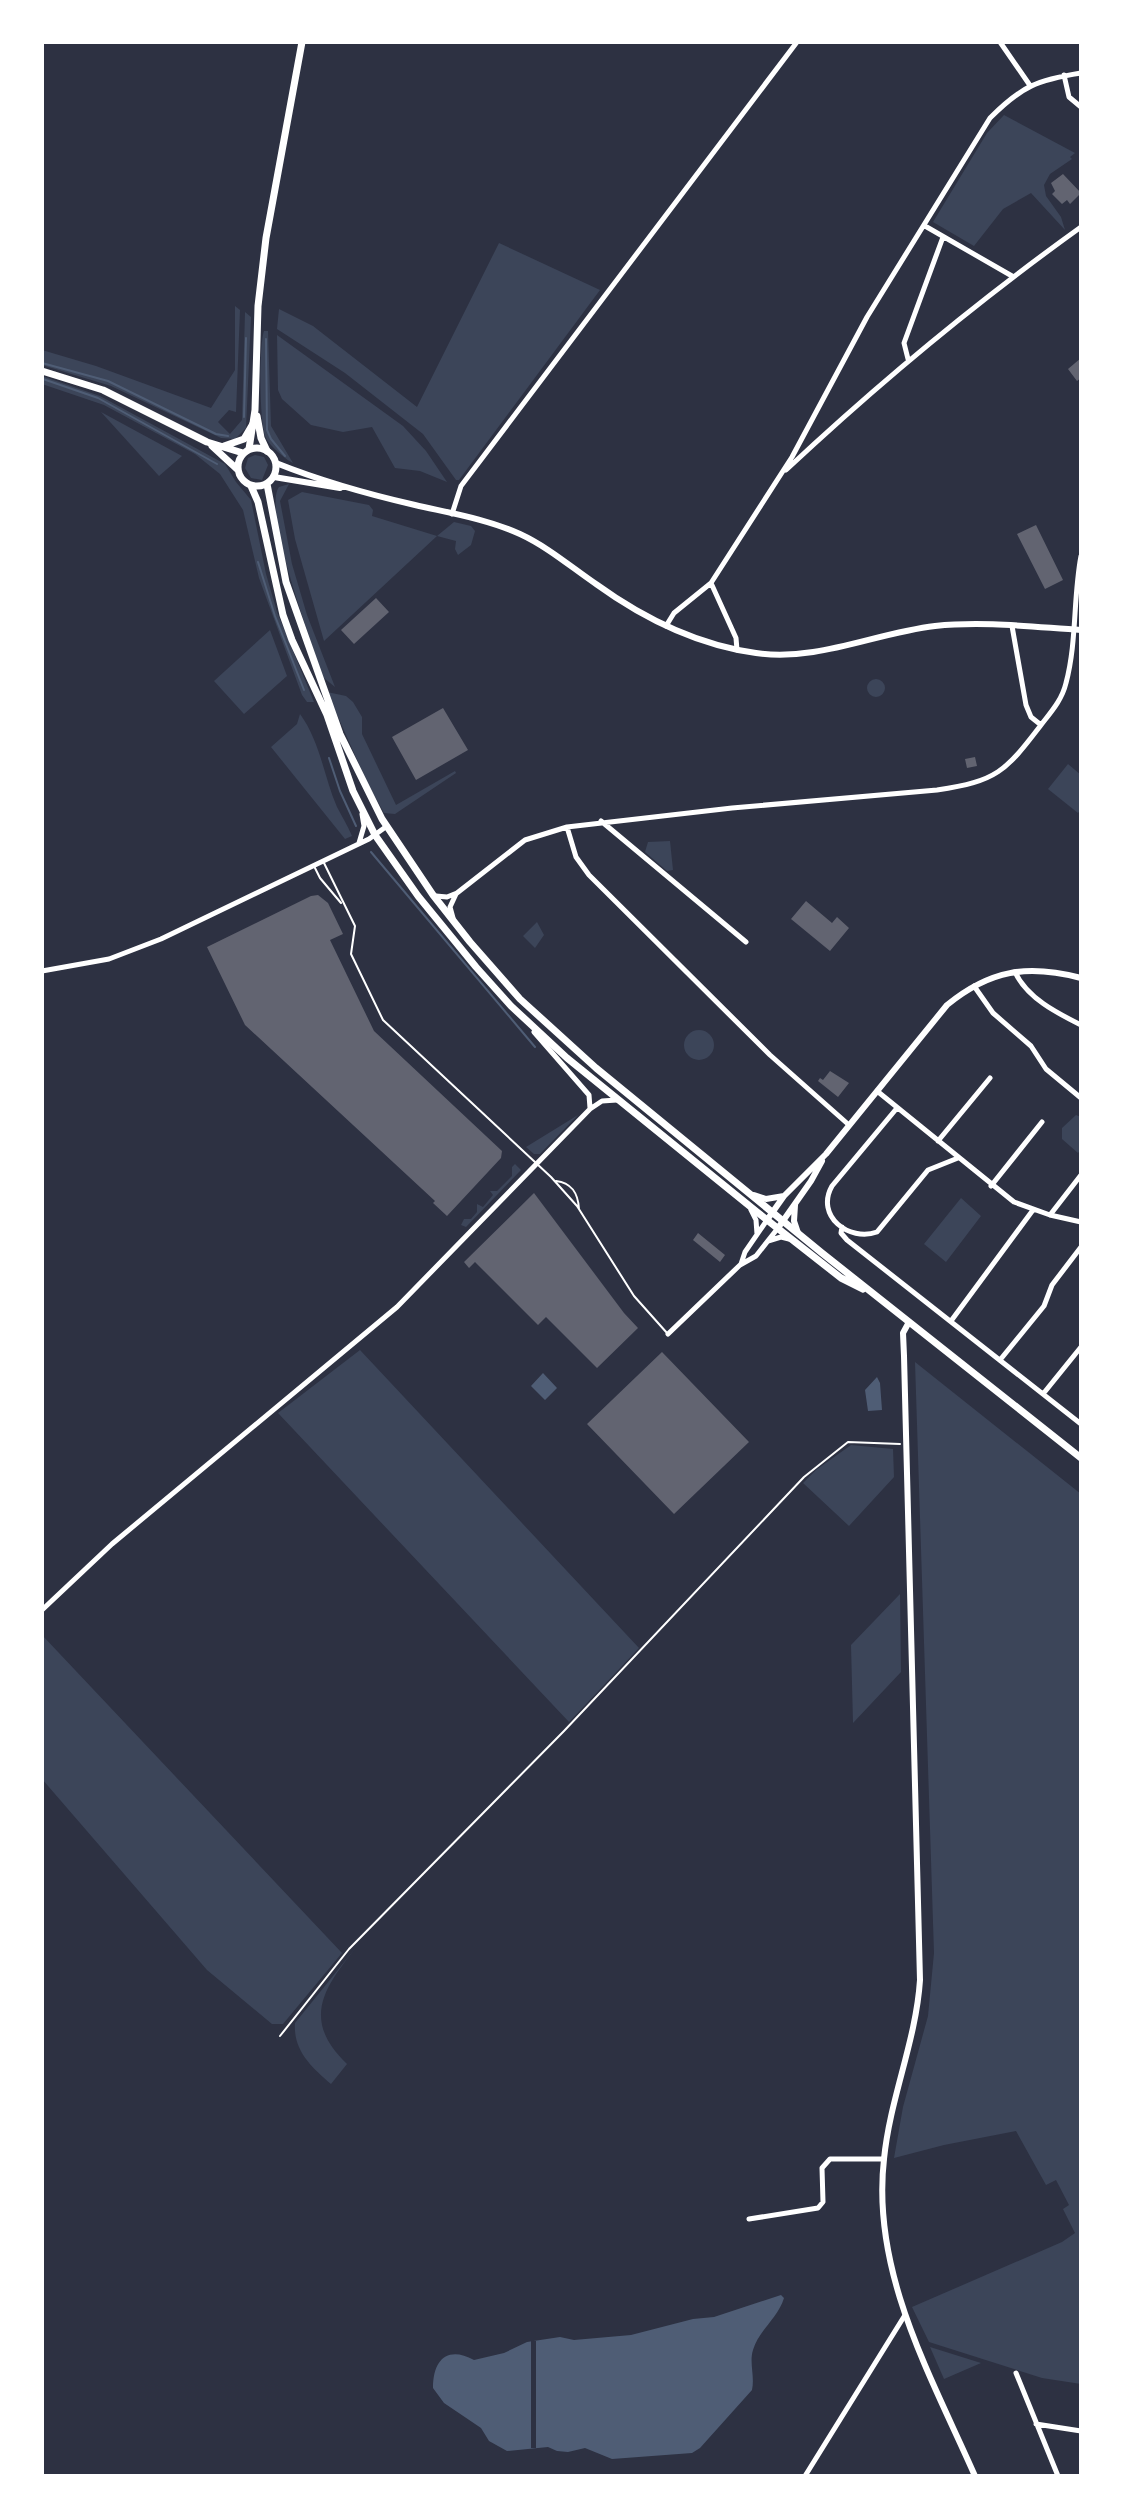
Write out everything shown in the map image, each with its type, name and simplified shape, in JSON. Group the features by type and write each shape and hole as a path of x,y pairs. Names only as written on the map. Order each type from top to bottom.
{"main road":[{"path":"270,480 261,487 242,481 238,462 246,451 254,422 258,306 266,238 302,42"},
{"path":"42,371 103,390 207,442 246,451 258,448 267,451"},
{"path":"255,410 261,438 276,463 270,480 281,559 293,604 340,734 387,826 433,895 508,986 569,1045 754,1195 783,1220 795,1236"},
{"path":"220,446 244,439 254,422"},
{"path":"207,442 238,470"},
{"path":"251,486 258,502 283,615 327,715 361,809 375,835 443,929 522,1017 617,1100 767,1220 795,1236 879,1298 1081,1458"}],"street":[{"path":"452,514 461,486 797,42"},
{"path":"1000,42 1029,84"},
{"path":"666,626 674,613 711,583 779,476 867,317 990,118 1029,84 1081,73"},
{"path":"1064,75 1069,97 1081,107"},
{"path":"925,226 1012,276"},
{"path":"779,476 873,388 1012,276 1081,227"},
{"path":"909,359 904,343 943,237"},
{"path":"276,463 344,488 486,522 522,535 623,603 666,626 737,650 778,655 809,653 936,626 1077,629"},
{"path":"270,480 344,488"},
{"path":"433,895 443,898 457,893 525,840 567,827 601,821 967,786 991,776 1010,764 1059,701 1067,682 1077,629 1081,556"},
{"path":"711,583 736,638 737,650"},
{"path":"1012,626 1026,705 1031,717 1041,725"},
{"path":"359,843 364,826 361,809"},
{"path":"601,821 746,942"},
{"path":"42,971 109,959 161,939 375,835 387,826"},
{"path":"567,827 576,857 589,875 770,1055 849,1125"},
{"path":"454,922 450,907 457,893"},
{"path":"1015,972 1024,987 1056,1013 1081,1025"},
{"path":"740,1265 745,1252 784,1196 826,1154 947,1005 985,980 1015,972 1055,972 1081,978"},
{"path":"974,986 993,1013 1031,1046 1046,1069 1081,1098"},
{"path":"522,1017 589,1095 590,1109"},
{"path":"938,1141 990,1078"},
{"path":"876,1091 1014,1202 1081,1222"},
{"path":"42,1610 112,1544 377,1325 590,1109 602,1101 617,1100"},
{"path":"897,1108 826,1197 827,1211 842,1227 859,1234 877,1232 928,1170 958,1158"},
{"path":"991,1186 1042,1122"},
{"path":"668,1334 740,1265 756,1256 795,1205 826,1154"},
{"path":"1050,1215 1081,1175"},
{"path":"754,1195 766,1199 784,1196"},
{"path":"767,1241 795,1236 795,1205"},
{"path":"749,1206 756,1220 757,1234"},
{"path":"951,1321 1033,1210"},
{"path":"842,1227 841,1233 847,1240 1081,1424"},
{"path":"1000,1360 1044,1306 1055,1280 1081,1247"},
{"path":"909,1322 903,1333 920,1980 917,2011 893,2108 881,2190 892,2276 905,2315 975,2476"},
{"path":"1043,1394 1081,1347"},
{"path":"749,2219 818,2208 823,2202 822,2168 830,2159 884,2159"},
{"path":"805,2476 905,2315"},
{"path":"1016,2373 1058,2476"},
{"path":"1035,2424 1081,2431"}],"lane":[{"path":"323,860 355,926 351,954 383,1020 554,1181 579,1210 634,1296 668,1334"},
{"path":"313,864 320,878 344,907"},
{"path":"554,1181 566,1182 579,1195 579,1210"}],"path":[{"path":"280,2036 349,1949 564,1731 804,1477 848,1442 895,1445 906,1440"}],"shaded area":[{"path":"1004,115 1075,153 1070,157 1072,159 1050,174 1044,185 1046,196 1061,217 1065,230 1031,193 1003,209 974,246 933,222 987,133"},
{"path":"499,243 600,290 456,480 423,434 345,373 277,329 279,309 313,326 417,407"},
{"path":"235,306 240,310 236,412 229,410 218,422 230,434 242,420 245,312 251,317 246,428 235,439 221,438 111,386 42,365 42,350 211,408 235,370"},
{"path":"264,331 268,331 271,426 293,463 270,444 264,430 260,385"},
{"path":"277,335 403,426 426,451 447,482 420,471 395,468 372,427 343,432 311,425 282,399 278,390"},
{"path":"42,376 100,396 225,464 251,500 277,612 314,702 307,702 302,695 259,578 243,510 220,474 195,454 104,405 42,384"},
{"path":"101,412 182,456 159,476"},
{"path":"255,455 264,457 268,465 262,480 251,478 245,468 248,458"},
{"path":"289,484 280,501 292,564 307,615 335,687 324,678 283,550 276,501 279,487"},
{"path":"302,492 369,505 373,510 372,516 437,536 324,641 295,539 288,500"},
{"path":"454,522 471,526 475,531 471,545 458,555 456,541 437,536"},
{"path":"270,630 287,676 244,714 214,681"},
{"path":"876,679 885,688 876,697 867,688"},
{"path":"327,692 346,696 353,702 362,717 362,734 396,805 456,773 395,814 384,813"},
{"path":"300,714 317,747 332,795 352,836 345,839 271,747 297,724"},
{"path":"1068,764 1081,775 1081,809 1078,813 1048,789"},
{"path":"670,841 673,870 667,871 645,852 648,842"},
{"path":"537,922 544,935 535,948 523,936"},
{"path":"699,1030 710,1034 714,1045 710,1056 699,1060 688,1056 684,1045 688,1034"},
{"path":"578,1115 540,1154 534,1154 526,1147"},
{"path":"1076,1115 1081,1117 1081,1149 1078,1153 1062,1139 1062,1128"},
{"path":"515,1164 521,1170 466,1227 461,1225 464,1219 471,1219 477,1212 477,1204 483,1207 493,1195 490,1191 497,1191 512,1176"},
{"path":"961,1198 981,1216 946,1262 924,1244"},
{"path":"360,1350 639,1648 569,1722 278,1413"},
{"path":"915,1362 1081,1494 1081,2384 1042,2378 929,2342 912,2307 1062,2242 1075,2233 1063,2209 1069,2205 1056,2180 1046,2185 1016,2131 894,2158 903,2107 928,2016 934,1953"},
{"path":"543,1373 557,1388 545,1400 531,1386"},
{"path":"877,1377 882,1410 868,1411 865,1390"},
{"path":"851,1445 893,1449 894,1477 849,1526 803,1483"},
{"path":"900,1594 901,1672 853,1723 851,1645"},
{"path":"42,1635 342,1953 283,2024 272,2024 207,1970 42,1779"},
{"path":"362,1940 338,1971 323,2001 321,2016 324,2031 332,2047 347,2064 331,2084 300,2050 295,2023"},
{"path":"781,2295 784,2298 781,2305 753,2350 752,2390 692,2453 612,2459 585,2448 568,2452 548,2447 507,2451 489,2441 481,2428 444,2403 433,2388 439,2363 450,2355 457,2354 474,2360 504,2353 527,2342 560,2337 574,2340 631,2335 693,2319 714,2317"},
{"path":"930,2347 981,2363 944,2379"}],"pier":[{"path":"531,2341 536,2341 536,2448 531,2448"}],"building":[{"path":"1063,174 1081,193 1070,204 1067,200 1062,204 1052,194 1055,191 1051,183"},
{"path":"1081,358 1081,378 1077,381 1068,369"},
{"path":"1036,525 1063,580 1045,589 1017,534"},
{"path":"376,598 389,612 354,644 341,630"},
{"path":"443,708 468,750 416,780 392,737"},
{"path":"975,757 977,766 967,768 965,759"},
{"path":"318,895 328,903 343,934 330,940 374,1031 502,1151 501,1158 447,1216 433,1203 435,1201 245,1025 207,947"},
{"path":"806,901 832,923 837,917 849,928 830,951 791,919"},
{"path":"830,1071 849,1083 838,1097 818,1081 820,1078 823,1080"},
{"path":"534,1193 638,1328 597,1368 546,1317 538,1325 475,1262 469,1268 464,1262"},
{"path":"698,1233 725,1255 720,1262 693,1240"},
{"path":"662,1352 749,1442 674,1514 587,1424"}],"waterway":[{"path":"244,417 246,338"},
{"path":"266,339 267,430 285,456"},
{"path":"42,363 108,381 216,434 228,436"},
{"path":"43,379 98,398 217,464"},
{"path":"258,562 304,690"},
{"path":"329,758 356,826"},
{"path":"371,852 535,1047"}]}
